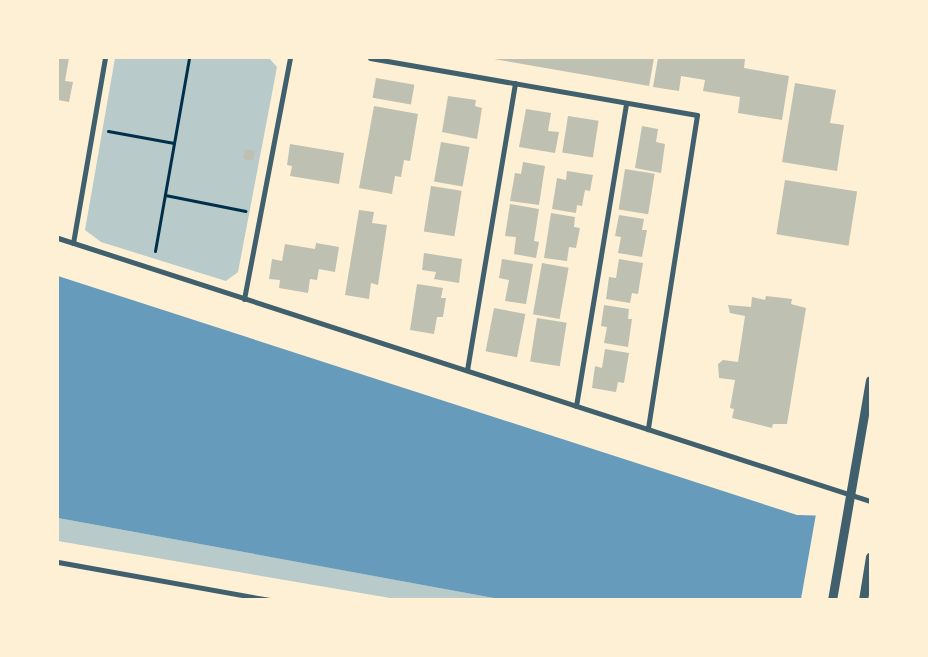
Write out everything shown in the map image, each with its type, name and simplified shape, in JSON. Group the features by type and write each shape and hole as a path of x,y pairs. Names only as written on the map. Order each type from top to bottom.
{"street":[{"path":"73,243 105,58"},
{"path":"244,299 290,58"},
{"path":"370,58 697,115 648,430"},
{"path":"468,370 515,83"},
{"path":"576,406 626,103"},
{"path":"58,238 870,501"},
{"path":"832,600 870,380"},
{"path":"863,600 870,557"},
{"path":"58,562 270,600"}],"path":[{"path":"152,269 189,58"},
{"path":"93,128 174,143"},
{"path":"165,195 260,214"}],"shaded area":[{"path":"115,58 269,58 277,67 238,272 226,281 101,242 85,230"},
{"path":"58,518 499,599 396,599 58,541"}],"water":[{"path":"58,276 797,515 870,517 870,599 499,599 58,518"}],"pier":[{"path":"816,514 870,515 870,600 801,599"}],"building":[{"path":"58,58 69,58 65,81 73,82 69,102 58,100"},
{"path":"488,58 654,58 649,86"},
{"path":"658,58 745,59 744,68 789,76 782,120 738,113 740,97 703,91 705,80 681,76 679,91 653,87"},
{"path":"376,78 414,85 411,104 373,98"},
{"path":"795,83 836,90 830,123 844,125 837,171 782,162"},
{"path":"448,96 476,100 475,106 482,108 477,139 442,132"},
{"path":"374,106 418,114 410,161 404,160 401,177 395,176 392,194 359,188"},
{"path":"526,109 551,113 548,131 559,132 555,153 519,147"},
{"path":"568,116 599,121 593,157 562,153"},
{"path":"642,126 658,129 656,142 665,144 661,173 635,168"},
{"path":"441,142 470,147 463,186 434,181"},
{"path":"290,144 344,153 339,184 290,176 292,166 287,165"},
{"path":"245,149 255,151 253,161 243,159"},
{"path":"523,162 545,166 539,205 510,201 515,173 521,174"},
{"path":"625,169 655,174 648,214 619,209"},
{"path":"567,171 593,175 590,191 585,190 582,206 577,205 576,213 552,209 557,178 566,180"},
{"path":"785,180 857,191 848,246 776,234"},
{"path":"431,186 462,191 454,236 424,231"},
{"path":"510,204 539,209 534,241 539,242 536,258 514,254 516,237 505,236"},
{"path":"359,210 374,212 372,223 387,225 378,285 371,283 369,299 345,295"},
{"path":"551,213 575,217 574,227 580,228 576,248 569,247 567,261 544,258"},
{"path":"619,215 644,219 642,230 647,230 642,257 618,253 621,237 615,236"},
{"path":"316,243 339,247 335,272 319,269 317,280 310,279 308,293 279,288 280,280 269,279 272,259 282,261 285,244 315,249"},
{"path":"424,253 462,259 459,283 434,279 436,272 422,270"},
{"path":"502,259 533,264 526,304 505,301 509,280 499,278"},
{"path":"619,259 643,263 638,294 632,293 630,303 606,299 609,277 616,278"},
{"path":"542,263 569,268 560,319 533,314"},
{"path":"417,284 443,288 441,298 446,298 443,317 437,317 434,334 410,330"},
{"path":"766,296 792,299 791,304 806,308 787,424 773,424 772,428 732,418 734,409 730,408 735,380 719,378 718,364 723,360 738,362 745,316 730,313 728,305 751,307 752,297 765,300"},
{"path":"604,305 629,309 628,319 632,319 628,347 604,343 607,327 601,326"},
{"path":"494,308 525,314 517,357 486,351"},
{"path":"537,318 567,323 560,366 530,361"},
{"path":"605,349 629,353 624,383 618,382 616,392 592,388 595,366 602,368"}]}
